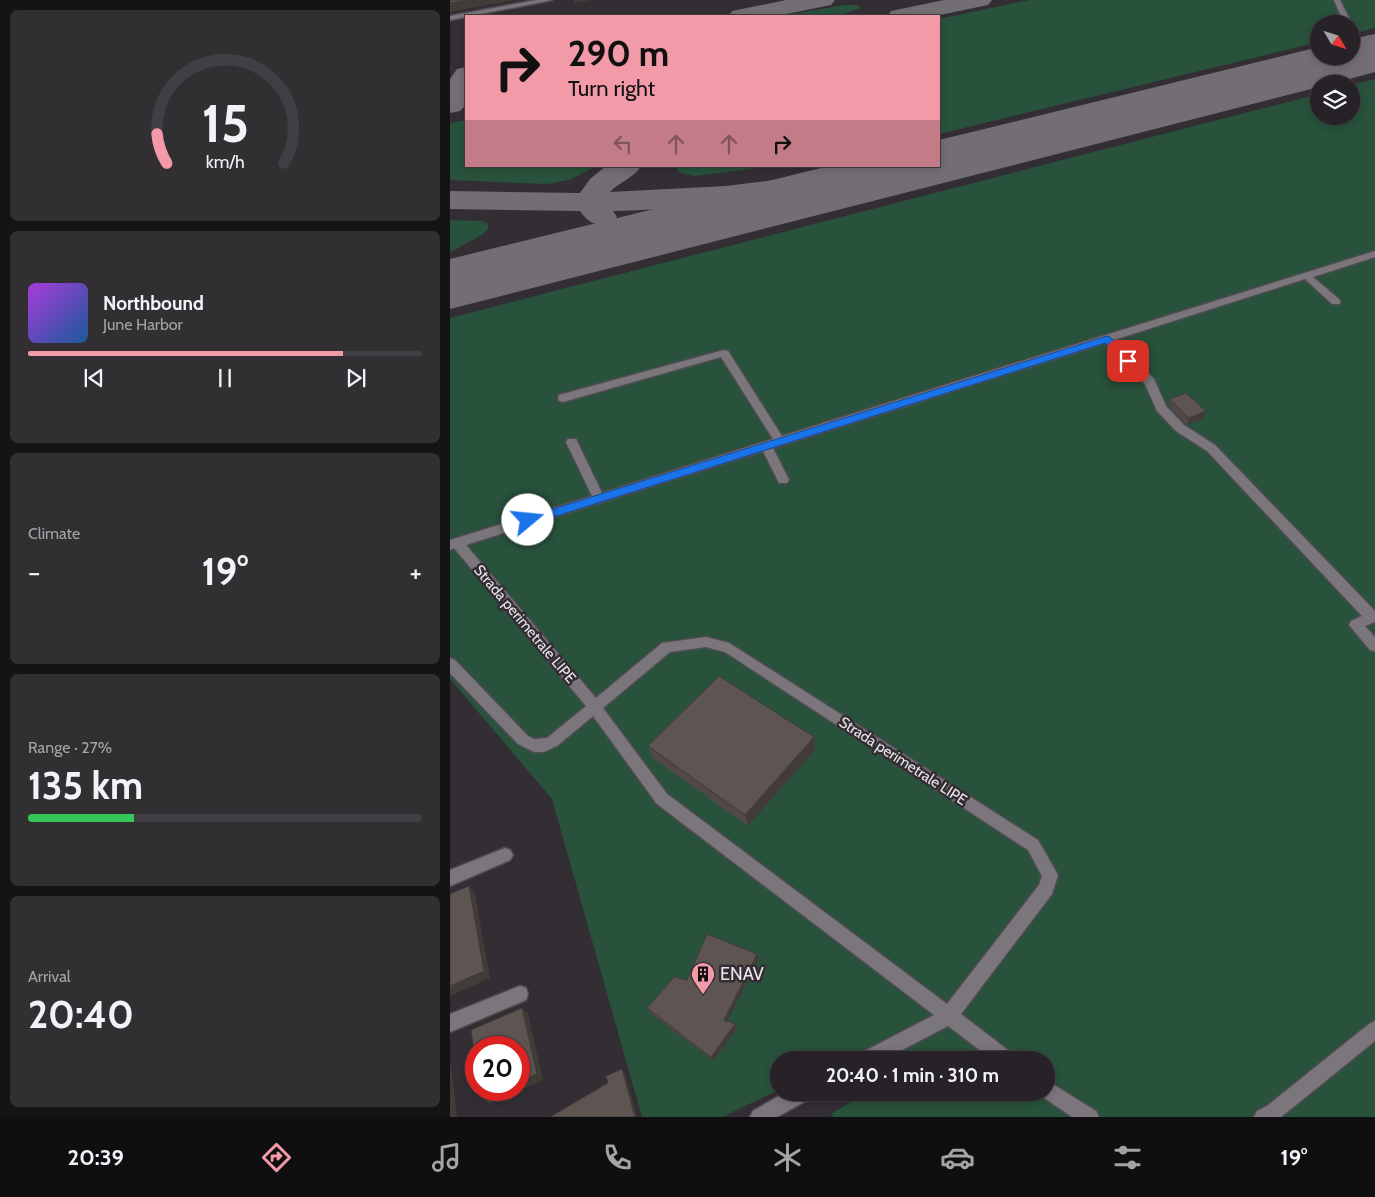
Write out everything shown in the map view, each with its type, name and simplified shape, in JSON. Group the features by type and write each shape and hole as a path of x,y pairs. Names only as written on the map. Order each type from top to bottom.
{"street":[{"path":"466,15 549,0"},
{"path":"1337,0 1344,15"},
{"path":"450,18 465,15"},
{"path":"453,544 1375,254"},
{"path":"1307,276 1336,302"},
{"path":"1107,339 1150,382 1161,408 1180,428 1211,448 1373,617 1356,625 1375,646"},
{"path":"563,398 724,353 780,442"},
{"path":"572,442 599,498"},
{"path":"766,446 783,480"},
{"name":"Strada perimetrale LIPE","path":"453,544 594,706"},
{"name":"Strada perimetrale LIPE","path":"450,664 530,746 544,746 552,742 667,647 706,642 729,648 1033,845 1050,875 1046,889 948,1016 881,1051"},
{"path":"594,706 662,799 995,1051"},
{"path":"450,878 505,855"},
{"path":"450,1022 520,994"},
{"path":"1263,1117 1273,1112 1375,1030"},
{"path":"1055,1095 1090,1117"},
{"path":"759,1117 788,1101"}],"green space":[{"path":"1029,0 1375,0 1375,28 1360,32 1360,15 1310,15 1310,44 940,134 940,19"},
{"path":"844,5 857,5 861,8 841,15 787,15"},
{"path":"1375,79 1375,1117 833,1117 831,1114 853,1101 1055,1101 1055,1051 770,1051 770,1094 722,1117 642,1117 552,799 450,679 450,318 1310,96 1310,125 1360,125 1360,83"},
{"path":"465,120 465,167 595,167 569,180 547,184 450,180 450,123"},
{"path":"676,167 769,167 694,176 680,173"},
{"path":"450,220 483,221 488,224 488,229 482,235 450,252"}],"building":[{"path":"450,0 469,0 450,3"},
{"path":"1186,393 1206,411 1189,418 1170,399"},
{"path":"719,676 814,737 745,815 648,746"},
{"path":"469,886 484,971 450,986 450,894"},
{"name":"ENAV","path":"707,934 757,954 724,1020 735,1024 711,1057 647,1008 674,977 687,980"},
{"path":"522,1008 528,1036 472,1036 471,1030"},
{"path":"530,1043 537,1074 530,1077"},
{"path":"622,1069 635,1117 550,1117 608,1083 606,1076"}],"taxiway":[{"path":"746,15 823,0"},
{"path":"905,15 980,0"},
{"path":"450,105 462,95 461,82 465,76"},
{"path":"592,201 596,190 600,185 625,167"},
{"path":"592,201 671,199 781,190 892,174"},
{"path":"450,200 592,201"},
{"path":"592,201 595,211 602,217"}],"runway":[{"path":"940,162 1375,53"},
{"path":"450,284 917,167"}],"place":[{"name":"ENAV","path":"703,995"}],"route":[{"path":"528,520 1107,339 1128,361"}]}
